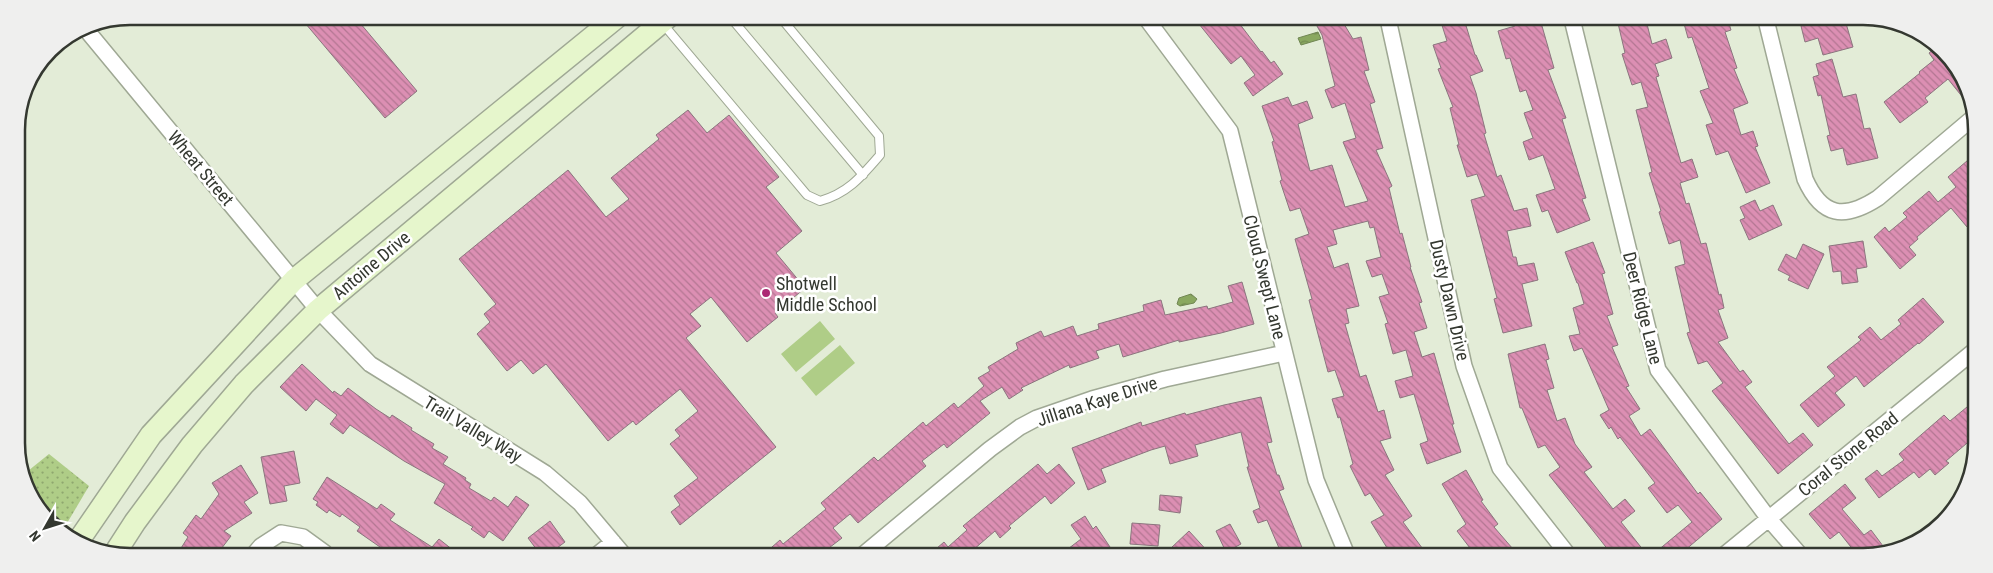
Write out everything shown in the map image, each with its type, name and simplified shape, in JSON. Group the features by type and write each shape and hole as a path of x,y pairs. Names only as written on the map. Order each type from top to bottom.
{"main road":[{"name":"Antoine Drive","path":"82,536 152,435 294,280 607,25"},
{"name":"Antoine Drive","path":"118,547 192,445 244,384 318,310 656,25"}],"street":[{"name":"Cloud Swept Lane","path":"1151,25 1230,131 1316,480 1343,548"},
{"name":"Dusty Dawn Drive","path":"1389,25 1464,366 1500,468 1563,548"},
{"name":"Deer Ridge Lane","path":"1573,25 1658,370 1769,519 1794,548"},
{"path":"1767,25 1805,180 1813,196 1827,209 1840,212 1864,207 1878,198 1967,122"},
{"name":"Wheat Street","path":"89,33 318,310"},
{"name":"Trail Valley Way","path":"318,310 370,364 545,473 580,503 618,548"},
{"name":"Jillana Kaye Drive","path":"871,548 998,443 1037,418 1092,398 1165,379 1284,353"},
{"name":"Coral Stone Road","path":"1733,548 1968,356"},
{"path":"259,548 281,533 303,537 319,548"}],"lane":[{"path":"668,25 807,195 820,201 838,196 863,175 880,155 879,136 788,25"},
{"path":"737,25 863,175"}],"shaded area":[{"path":"820,321 835,339 796,372 781,354"},
{"path":"840,345 855,363 816,396 801,378"},
{"path":"49,454 89,486 70,518 70,503 44,503 29,470"}],"water":[{"path":"1318,32 1321,39 1301,45 1298,38"},
{"path":"1191,294 1197,299 1194,303 1180,306 1177,304 1179,298"}],"building":[{"path":"307,25 362,25 417,91 385,118"},
{"path":"1200,25 1241,25 1261,52 1271,63 1274,61 1283,74 1253,96 1244,83 1255,75 1241,56 1231,64"},
{"path":"1316,25 1345,25 1353,39 1361,37 1369,70 1364,71 1375,102 1370,104 1383,148 1376,150 1392,186 1389,188 1400,234 1402,233 1410,267 1422,302 1419,303 1427,328 1414,332 1422,357 1434,353 1461,452 1427,464 1420,444 1428,441 1414,394 1400,398 1395,381 1413,376 1406,350 1393,354 1385,324 1388,323 1379,297 1389,294 1382,274 1372,277 1366,261 1381,257 1374,227 1370,228 1368,221 1333,230 1337,244 1327,247 1334,268 1348,263 1359,306 1346,309 1349,323 1345,324 1360,377 1366,375 1378,412 1384,410 1391,438 1380,441 1394,470 1385,475 1412,516 1403,522 1422,548 1387,548 1371,522 1384,515 1370,493 1365,496 1350,466 1353,464 1340,417 1338,418 1332,399 1344,396 1335,370 1328,372 1309,300 1312,299 1295,239 1309,234 1300,208 1290,211 1280,181 1282,180 1272,142 1274,141 1262,106 1288,97 1292,106 1307,101 1313,118 1298,124 1310,171 1332,165 1345,207 1368,201 1343,142 1356,138 1345,103 1332,108 1325,90 1335,86 1322,35"},
{"path":"1442,25 1466,25 1475,55 1483,71 1470,76 1497,177 1501,175 1514,211 1527,208 1531,226 1507,231 1513,257 1516,257 1518,266 1534,263 1538,280 1522,284 1532,326 1503,333 1494,299 1497,298 1471,200 1485,196 1477,174 1467,177 1457,145 1459,145 1450,108 1453,107 1438,69 1441,68 1433,45 1447,41"},
{"path":"1542,25 1554,68 1548,70 1566,118 1562,119 1586,198 1582,199 1590,220 1557,233 1548,210 1542,212 1536,195 1555,189 1543,155 1529,160 1523,142 1533,138 1524,113 1533,110 1526,90 1520,92 1510,58 1506,59 1498,31 1515,26"},
{"path":"1618,25 1647,25 1652,44 1666,39 1672,58 1655,64 1659,76 1656,77 1681,163 1692,159 1698,177 1680,183 1686,204 1689,203 1701,244 1706,243 1719,295 1721,294 1724,308 1718,310 1728,338 1718,342 1740,372 1743,370 1752,382 1745,387 1789,444 1803,433 1813,445 1778,474 1712,391 1723,383 1707,361 1698,364 1687,333 1690,332 1675,267 1685,264 1680,240 1669,244 1659,212 1661,211 1649,173 1652,172 1636,110 1648,107 1641,82 1632,85 1622,54 1625,53"},
{"path":"1684,25 1730,25 1731,30 1725,32 1737,68 1734,69 1748,103 1733,109 1741,135 1753,131 1758,146 1755,147 1770,183 1746,193 1728,151 1716,155 1706,125 1713,123 1700,91 1709,88 1692,37 1688,38"},
{"path":"1846,25 1853,47 1823,55 1818,38 1805,42 1801,26"},
{"path":"1932,51 1946,66 1954,77 1962,96 1948,79 1925,98 1928,102 1900,123 1884,102 1934,60 1929,53"},
{"path":"1832,59 1843,97 1856,94 1864,129 1870,128 1878,158 1847,165 1843,148 1831,151 1827,136 1830,135 1821,95 1818,96 1813,77 1819,75 1816,64"},
{"path":"688,110 707,133 729,115 779,177 766,187 802,231 776,253 805,288 775,313 778,317 747,342 711,297 690,314 701,326 686,338 776,447 680,525 671,512 680,505 674,496 698,478 670,444 680,436 675,430 698,411 680,389 636,425 633,421 608,441 546,364 533,374 521,360 507,371 477,334 490,322 484,314 496,304 459,259 568,170 606,217 629,199 611,178 659,139 656,135"},
{"path":"1968,160 1968,226 1951,208 1917,237 1918,239 1909,247 1916,255 1900,269 1874,237 1885,227 1889,232 1907,217 1903,213 1929,191 1938,202 1956,187 1948,177"},
{"path":"1755,200 1760,211 1773,205 1782,225 1749,240 1740,220 1745,218 1740,207"},
{"path":"1863,241 1867,267 1856,269 1858,282 1842,284 1841,271 1833,272 1829,246"},
{"path":"1593,242 1605,273 1602,274 1613,314 1607,316 1618,345 1612,347 1629,386 1626,387 1640,409 1629,416 1641,436 1650,429 1698,494 1700,492 1722,519 1688,548 1661,548 1692,522 1678,505 1667,513 1648,488 1655,483 1620,437 1618,439 1611,427 1609,429 1600,415 1609,410 1582,348 1574,351 1569,336 1580,334 1573,308 1584,304 1578,283 1565,252"},
{"path":"1803,244 1824,254 1808,289 1788,280 1790,276 1778,270 1786,254 1796,259"},
{"path":"1242,282 1254,324 1179,342 1179,340 1123,357 1119,344 1096,351 1099,358 1070,368 1069,365 1021,388 1023,390 1009,399 1002,387 980,401 990,413 947,448 944,444 922,461 926,466 858,523 850,514 833,528 842,538 829,548 771,548 780,540 783,544 826,509 821,503 874,457 878,461 923,422 926,426 954,403 958,408 984,386 978,378 990,371 988,367 1018,349 1016,343 1041,331 1044,337 1073,326 1077,336 1099,329 1098,324 1144,311 1143,305 1161,300 1165,315 1207,306 1208,309 1233,302 1228,286"},
{"path":"1923,298 1944,322 1864,387 1856,376 1835,393 1845,405 1818,427 1800,405 1835,376 1827,367 1861,340 1858,337 1870,327 1881,340 1901,324 1898,320"},
{"path":"1545,344 1549,359 1546,360 1554,388 1547,390 1557,421 1565,418 1575,444 1592,467 1584,472 1613,509 1625,499 1635,511 1621,522 1642,548 1607,548 1549,475 1560,467 1545,445 1538,448 1522,408 1520,408 1508,354"},
{"path":"302,364 333,393 334,391 341,396 348,388 376,409 390,418 392,415 412,428 411,430 434,444 432,448 448,457 443,464 466,478 465,480 471,484 469,488 491,501 494,497 508,507 516,496 529,505 503,541 489,531 484,538 471,529 473,527 434,503 445,484 404,461 350,425 343,434 330,424 337,415 316,399 306,411 280,387"},
{"path":"1261,397 1272,442 1267,443 1277,475 1279,475 1284,489 1279,491 1302,548 1279,548 1267,520 1258,523 1253,511 1260,508 1247,467 1249,467 1241,432 1195,445 1198,456 1170,464 1165,446 1151,450 1101,469 1106,482 1088,490 1072,448 1141,422 1142,426 1185,413 1186,415"},
{"path":"1968,406 1968,442 1946,461 1949,463 1935,475 1930,469 1919,478 1914,472 1879,498 1865,479 1877,470 1882,476 1904,460 1899,454 1944,415 1950,421"},
{"path":"294,451 300,483 284,486 287,501 270,504 261,457"},
{"path":"1038,464 1047,474 1059,464 1075,483 1051,504 1045,496 1009,526 1011,528 1000,538 995,531 975,548 937,548 944,542 948,547 967,530 963,526"},
{"path":"241,465 258,493 244,502 252,513 224,531 231,536 222,548 181,548 188,537 183,533 196,515 201,519 219,494 212,483"},
{"path":"1466,470 1483,500 1481,501 1498,524 1494,527 1512,548 1470,548 1457,531 1466,524 1442,484"},
{"path":"327,477 377,509 381,504 395,514 390,520 432,547 439,539 450,548 381,548 357,531 360,527 342,514 340,517 329,510 327,513 316,505 318,502 313,499"},
{"path":"1845,484 1856,498 1842,509 1864,535 1871,530 1883,546 1852,548 1839,532 1830,539 1809,514"},
{"path":"1160,495 1182,497 1180,513 1159,510"},
{"path":"1085,516 1093,529 1096,526 1111,548 1069,548 1081,539 1071,525"},
{"path":"550,521 565,542 557,548 536,548 528,538"},
{"path":"1132,523 1160,525 1158,546 1130,544"},
{"path":"1230,524 1241,544 1234,548 1224,548 1216,531"},
{"path":"1189,531 1205,548 1171,548"}],"place":[{"name":"Shotwell Middle School","path":"766,293"}]}
